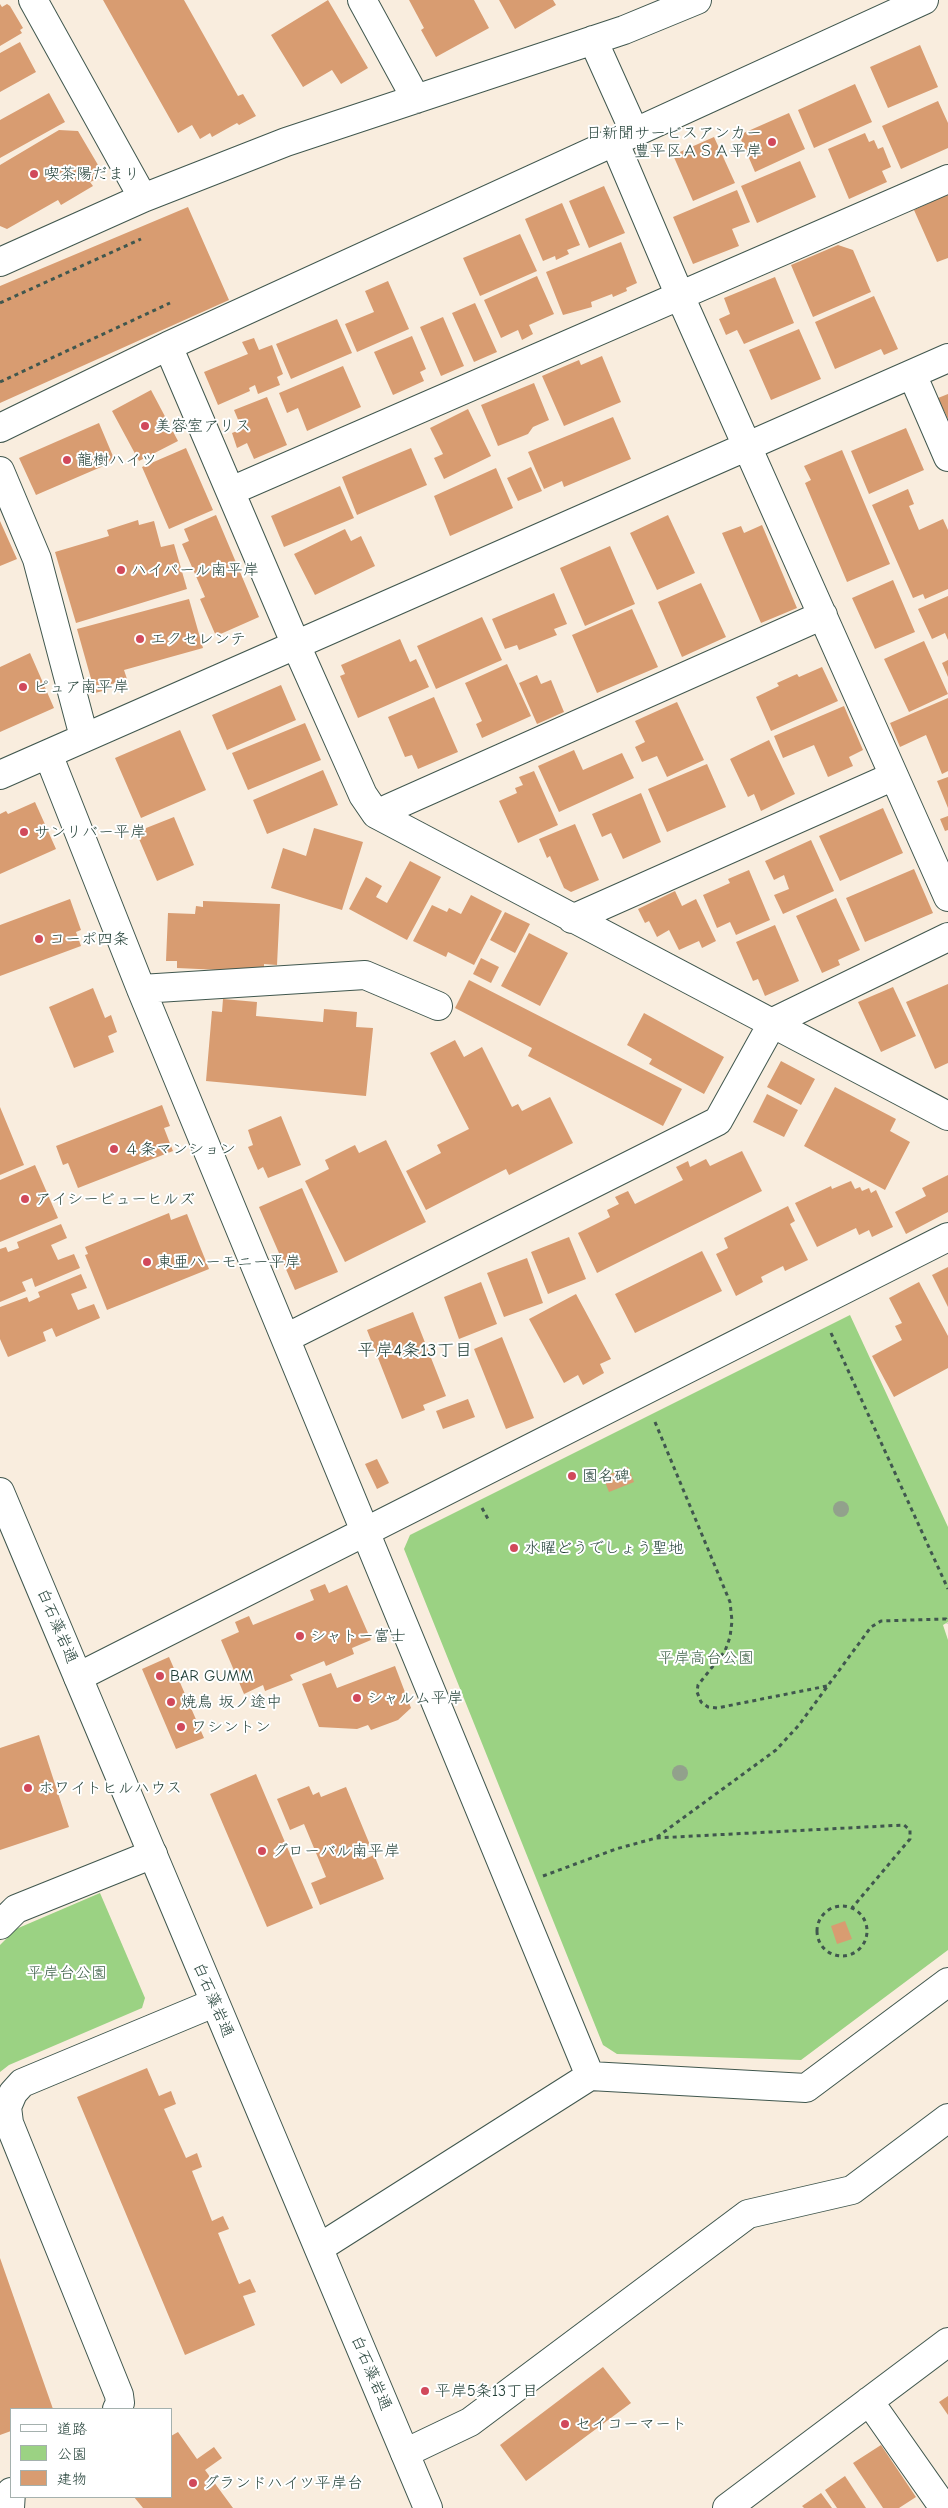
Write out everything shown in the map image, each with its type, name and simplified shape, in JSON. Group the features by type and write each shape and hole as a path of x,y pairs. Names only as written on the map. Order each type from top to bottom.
{"street":[{"path":"33,0 143,198"},
{"path":"362,0 416,99"},
{"path":"0,262 143,198 286,142 593,40 698,0"},
{"path":"0,428 168,346 924,0"},
{"path":"593,40 624,136 680,296 948,897"},
{"path":"231,491 948,179"},
{"path":"168,346 296,645 363,795 376,814 948,1116"},
{"path":"0,775 948,358"},
{"path":"912,374 948,457"},
{"path":"0,471 37,559 84,737"},
{"path":"376,814 823,615"},
{"path":"48,754 141,989 367,1532 590,2076"},
{"path":"572,919 894,776"},
{"path":"286,1338 718,1121 773,1022 948,937"},
{"path":"141,989 365,974 438,1006"},
{"path":"78,1677 948,1237"},
{"name":"白石藻岩通","path":"0,1492 428,2508"},
{"path":"0,1925 16,1909 153,1854"},
{"path":"319,2248 590,2076 806,2088 948,1982"},
{"path":"118,2408 120,2403 119,2395 9,2123 7,2107 13,2093 22,2083 214,2003"},
{"path":"405,2453 470,2422 748,2214 852,2190 948,2118"},
{"path":"727,2508 948,2342"},
{"path":"869,2401 944,2508"}],"path":[{"path":"0,303 142,239"},
{"path":"0,382 170,303"},
{"path":"831,1332 948,1589"},
{"path":"654,1419 730,1602 732,1621 730,1637 724,1651 698,1685 697,1692 700,1702 708,1707 717,1708 827,1686"},
{"path":"656,1838 776,1750 799,1725 871,1627 881,1621 946,1619 948,1623"},
{"path":"542,1877 616,1849 656,1838 904,1825 910,1830 910,1839 852,1908"},
{"path":"836,1906 852,1908 864,1919 867,1935 864,1942 860,1949 846,1956 830,1954 823,1949 816,1933 821,1916 836,1906"}],"green space":[{"name":"平岸高台公園","path":"850,1315 948,1527 948,1622 943,1625 948,1640 948,1950 801,2060 617,2054 603,2045 404,1549 410,1535"},
{"name":"平岸台公園","path":"100,1893 145,1998 142,2008 9,2065 0,2072 0,1945 16,1929"}],"building":[{"path":"103,0 184,0 238,96 243,94 256,116 239,125 237,123 212,137 210,133 200,139 192,125 178,133"},
{"path":"328,0 368,68 341,84 332,70 303,87 271,35"},
{"path":"409,0 474,0 489,28 436,57 421,30 424,28"},
{"path":"499,0 553,0 556,5 515,29"},
{"path":"0,4 2,7 7,4 10,6 23,28 20,30 22,33 0,46"},
{"path":"20,42 36,72 0,92 0,53"},
{"path":"920,45 938,87 888,108 870,67"},
{"path":"855,84 872,122 814,148 798,110"},
{"path":"49,93 65,122 0,158 0,120"},
{"path":"938,101 948,123 948,148 901,169 882,126"},
{"name":"日新聞サービスアンカー 豊平区ＡＳＡ平岸","path":"789,113 805,149 755,172 739,135"},
{"path":"59,130 78,131 101,170 92,175 95,180 90,182 93,186 61,205 58,200 7,229 0,226 0,165"},
{"path":"865,133 869,142 874,140 878,149 883,147 891,167 882,171 887,182 849,199 828,149"},
{"path":"714,137 735,183 693,201 673,155"},
{"path":"800,161 816,197 757,223 741,186"},
{"path":"604,186 625,233 589,248 569,201"},
{"path":"737,190 750,222 732,229 739,246 693,264 673,217"},
{"path":"948,194 948,258 937,262 914,210"},
{"path":"562,203 580,245 567,250 569,254 556,260 555,256 543,261 525,219"},
{"path":"188,207 229,300 0,403 0,286"},
{"path":"520,234 537,271 480,296 463,258"},
{"path":"621,242 637,283 626,288 627,291 613,297 612,294 591,302 592,307 563,315 546,272"},
{"path":"838,245 853,250 871,292 813,317 791,265"},
{"path":"537,276 554,314 529,325 533,334 522,340 518,330 501,338 484,300"},
{"path":"775,277 794,323 744,344 737,330 726,335 719,319 730,314 724,298"},
{"path":"388,281 409,329 357,352 345,324 374,312 365,291"},
{"path":"874,296 898,349 884,355 881,349 835,369 815,322"},
{"path":"475,303 497,352 474,362 452,313"},
{"path":"443,317 464,366 441,376 420,327"},
{"path":"337,319 352,353 291,379 276,344"},
{"path":"799,329 821,379 771,400 749,350"},
{"path":"412,336 426,369 420,372 424,381 393,395 374,352"},
{"path":"254,338 259,350 272,345 283,374 277,377 280,385 258,394 255,385 249,388 250,391 218,405 204,372 248,354 242,342"},
{"path":"602,356 621,402 564,426 542,376 579,360 581,365"},
{"path":"343,366 361,407 307,431 298,408 287,413 279,393"},
{"path":"534,383 549,420 533,427 528,434 498,446 481,405"},
{"name":"美容室アリス","path":"151,390 178,441 139,461 112,411"},
{"path":"948,394 948,419 938,398"},
{"path":"267,397 287,445 254,459 247,443 237,448 232,433 242,429 234,410"},
{"path":"468,409 491,456 444,479 434,458 443,454 430,428"},
{"path":"613,417 631,459 564,487 562,481 544,489 528,452"},
{"name":"龍樹ハイツ","path":"99,423 115,461 36,495 19,458"},
{"path":"906,428 924,470 869,494 851,451"},
{"path":"186,448 213,510 169,529 142,467"},
{"path":"411,448 427,485 357,515 342,477"},
{"path":"842,450 890,564 847,582 805,483 811,480 804,466"},
{"path":"531,467 542,491 518,501 507,478"},
{"path":"496,468 513,508 450,536 434,496"},
{"path":"340,486 354,518 284,547 271,516"},
{"path":"908,489 914,504 909,506 919,530 943,519 948,530 948,589 925,599 923,594 913,598 872,505"},
{"path":"216,515 259,617 216,636 200,599 205,597 182,544 189,541 184,529"},
{"path":"668,515 695,573 657,590 630,533"},
{"name":"ハイパール南平岸","path":"138,520 139,525 154,521 161,547 174,544 187,589 76,623 55,552 109,536 107,530"},
{"path":"0,521 17,559 0,566"},
{"path":"762,525 797,608 761,623 722,533 741,526 744,533"},
{"path":"345,529 351,541 361,536 375,566 315,595 294,554"},
{"path":"610,546 635,604 585,626 560,568"},
{"path":"893,580 915,632 875,649 852,598"},
{"path":"701,583 726,637 682,657 658,602"},
{"path":"554,593 567,624 554,629 557,635 519,650 517,645 505,649 492,619"},
{"path":"948,596 948,640 945,633 932,639 918,609"},
{"name":"エクセレンテ","path":"189,599 203,648 124,670 127,679 109,685 110,689 95,693 77,629"},
{"path":"632,609 658,667 597,693 572,635"},
{"path":"482,617 502,660 436,689 417,646"},
{"path":"400,639 410,662 416,659 429,687 358,718 340,676 345,674 341,665"},
{"path":"924,641 948,694 909,712 884,659"},
{"name":"ピュア南平岸","path":"30,653 54,708 0,732 0,667"},
{"path":"948,660 948,677 942,663"},
{"path":"507,664 531,716 482,738 476,724 482,721 465,683"},
{"path":"822,667 838,701 771,731 756,697 779,686 777,683 797,674 799,677"},
{"path":"537,675 541,684 551,680 564,712 537,724 519,683"},
{"path":"281,685 296,720 227,750 212,715"},
{"path":"434,697 458,752 418,769 412,755 405,757 388,717"},
{"path":"948,698 948,771 942,774 926,735 900,747 890,723"},
{"path":"677,702 704,760 667,777 657,756 642,762 635,747 645,742 635,721"},
{"path":"844,706 863,750 849,757 853,766 828,777 814,745 783,758 774,736"},
{"path":"305,723 321,760 248,790 232,753"},
{"path":"180,730 206,790 141,818 115,758"},
{"path":"769,740 795,794 761,811 754,794 748,797 730,759"},
{"path":"574,750 583,770 622,753 634,778 559,812 538,766"},
{"path":"707,764 726,807 667,832 648,789"},
{"path":"323,770 338,805 267,834 253,800"},
{"path":"534,771 558,825 518,843 499,801 517,793 515,788 523,785 519,777"},
{"path":"948,777 948,808 937,781"},
{"path":"641,793 661,842 623,859 611,833 602,837 592,814"},
{"name":"サンリバー平岸","path":"35,802 56,849 0,874 0,814 6,811 8,814"},
{"path":"883,808 903,853 840,881 819,836"},
{"path":"948,816 948,830 945,831 940,819"},
{"path":"174,817 194,865 157,881 136,832"},
{"path":"575,824 599,880 571,892 564,888 550,856 547,858 539,839"},
{"path":"314,828 363,842 342,910 271,888 283,848 306,856"},
{"path":"811,840 834,891 783,914 774,895 789,889 784,875 774,880 765,861"},
{"path":"410,861 441,877 407,940 349,909 366,877 382,886 376,897 387,903"},
{"path":"914,869 933,913 865,942 846,898"},
{"path":"749,870 770,920 736,935 730,922 717,928 703,895 730,883 728,879"},
{"path":"675,891 682,906 696,899 716,941 702,948 699,941 679,950 669,930 657,937 649,921 645,923 638,909"},
{"path":"471,895 502,911 474,965 448,952 446,957 413,941 432,905 447,912 449,908 461,914"},
{"path":"836,898 860,950 838,960 840,965 822,973 796,916"},
{"name":"コーポ四条","path":"70,899 81,930 76,932 81,946 0,976 0,925"},
{"path":"203,901 280,904 277,965 264,964 264,972 177,968 177,961 166,961 168,913 195,914 196,906 203,907"},
{"path":"505,912 530,924 515,953 490,940"},
{"path":"775,925 799,981 765,996 758,979 753,981 736,942"},
{"path":"529,933 568,953 540,1006 501,986"},
{"path":"481,958 499,967 491,983 473,974"},
{"path":"469,980 682,1089 663,1126 528,1056 532,1048 455,1008"},
{"path":"948,984 948,1063 935,1069 906,1002"},
{"path":"893,987 916,1036 881,1052 858,1002"},
{"path":"93,988 105,1018 111,1015 117,1032 108,1036 114,1052 74,1068 49,1007"},
{"path":"223,999 257,1002 256,1016 323,1022 324,1009 357,1012 356,1027 373,1028 366,1096 206,1081 212,1011 222,1012"},
{"path":"644,1013 724,1057 704,1094 649,1064 652,1059 627,1045"},
{"path":"455,1040 464,1057 482,1047 512,1107 518,1104 522,1111 550,1097 573,1143 509,1175 506,1169 426,1210 406,1171 441,1153 437,1145 469,1129 430,1053"},
{"path":"781,1061 815,1079 801,1105 767,1087"},
{"path":"835,1087 896,1119 890,1131 910,1142 885,1190 804,1146"},
{"path":"767,1094 798,1110 784,1137 753,1122"},
{"name":"４条マンション","path":"162,1105 170,1126 164,1128 173,1151 78,1188 68,1163 63,1165 56,1146"},
{"path":"0,1107 24,1165 0,1175"},
{"path":"281,1116 301,1165 268,1178 263,1167 258,1170 248,1147 253,1145 248,1130"},
{"path":"386,1140 426,1222 345,1262 305,1181 329,1169 325,1160 355,1145 359,1153"},
{"path":"742,1151 762,1191 597,1273 578,1233 610,1217 607,1210 619,1204 615,1197 628,1191 635,1204 683,1180 676,1167 688,1161 690,1167 706,1159 710,1166"},
{"name":"アイシービューヒルズ","path":"35,1165 58,1218 0,1242 0,1180"},
{"path":"948,1175 948,1212 906,1234 895,1212 926,1196 922,1188"},
{"path":"851,1181 855,1189 860,1187 862,1191 869,1188 871,1193 876,1190 893,1227 872,1237 869,1230 859,1235 856,1228 817,1247 795,1203 831,1186 832,1189"},
{"path":"302,1188 338,1272 295,1290 259,1207"},
{"path":"788,1206 795,1221 790,1224 808,1260 785,1271 783,1266 761,1277 763,1282 736,1296 716,1254 728,1248 724,1238"},
{"name":"東亜ハーモニー平岸","path":"169,1213 171,1220 187,1214 209,1269 107,1310 85,1255 88,1254 85,1247"},
{"path":"61,1224 67,1238 51,1245 58,1260 74,1254 80,1268 35,1287 32,1278 22,1282 26,1291 0,1302 0,1249 6,1247 8,1252 19,1248 17,1242"},
{"path":"569,1237 586,1279 548,1294 531,1252"},
{"path":"702,1251 722,1291 635,1333 615,1294"},
{"path":"527,1258 543,1303 504,1317 487,1273"},
{"path":"948,1267 948,1307 932,1275"},
{"path":"81,1274 87,1288 71,1294 78,1310 94,1304 100,1318 56,1337 52,1328 43,1332 46,1341 8,1357 0,1339 0,1307 27,1297 29,1302 40,1297 38,1292"},
{"path":"481,1282 497,1324 459,1339 444,1297"},
{"path":"919,1282 948,1336 948,1368 894,1397 872,1356 902,1340 895,1326 902,1323 889,1298"},
{"path":"576,1294 611,1359 600,1364 604,1373 583,1385 578,1375 564,1383 529,1319"},
{"path":"413,1312 446,1396 423,1405 425,1410 402,1419 367,1330"},
{"path":"502,1337 534,1418 506,1429 474,1349"},
{"path":"468,1399 475,1417 443,1429 436,1411"},
{"path":"377,1459 389,1483 377,1489 365,1464"},
{"path":"628,1467 634,1482 609,1492 603,1477"},
{"name":"シャトー富士","path":"325,1584 329,1593 347,1585 371,1640 352,1648 354,1654 326,1666 324,1661 290,1675 293,1680 265,1691 263,1685 244,1694 221,1640 239,1632 235,1622 249,1616 253,1625 314,1600 310,1590"},
{"path":"169,1657 204,1738 176,1749 142,1669"},
{"name":"シャルム平岸","path":"395,1666 411,1708 398,1720 371,1730 368,1725 357,1729 319,1727 302,1684 331,1673 337,1688"},
{"name":"ホワイトヒルハウス","path":"39,1735 69,1827 0,1850 0,1748"},
{"name":"グローバル南平岸","path":"256,1774 313,1908 267,1927 210,1794"},
{"path":"309,1786 313,1795 319,1792 321,1797 346,1787 370,1845 358,1850 362,1860 374,1855 384,1879 320,1905 311,1883 326,1877 304,1824 290,1830 277,1799"},
{"path":"845,1921 852,1939 837,1944 831,1926"},
{"path":"147,2068 159,2096 171,2091 176,2104 164,2109 186,2158 197,2153 202,2167 192,2171 212,2221 223,2216 229,2229 218,2233 239,2284 250,2279 256,2292 243,2296 255,2325 185,2355 77,2097"},
{"path":"0,2258 53,2408 10,2408 10,2431 0,2435"},
{"name":"セイコーマート","path":"603,2367 631,2403 526,2481 500,2445"},
{"path":"948,2396 948,2415 939,2402"},
{"name":"グランドハイツ平岸台","path":"178,2432 197,2459 214,2447 222,2458 205,2470 233,2508 143,2508 135,2498 172,2498 172,2435"},
{"path":"881,2445 916,2497 899,2508 883,2508 853,2463"},
{"path":"845,2476 866,2508 837,2508 825,2490"},
{"path":"821,2493 832,2508 804,2508 802,2506"}],"place":[{"name":"日新聞サービスアンカー 豊平区ＡＳＡ平岸","path":"772,142"},
{"name":"喫茶陽だまり","path":"34,174"},
{"name":"美容室アリス","path":"145,426"},
{"name":"龍樹ハイツ","path":"67,460"},
{"name":"ハイパール南平岸","path":"121,570"},
{"name":"エクセレンテ","path":"140,639"},
{"name":"ピュア南平岸","path":"23,687"},
{"name":"サンリバー平岸","path":"24,832"},
{"name":"コーポ四条","path":"39,939"},
{"name":"４条マンション","path":"114,1149"},
{"name":"アイシービューヒルズ","path":"25,1199"},
{"name":"東亜ハーモニー平岸","path":"147,1262"},
{"name":"園名碑","path":"572,1476"},
{"name":"水曜どうでしょう聖地","path":"514,1548"},
{"name":"シャトー富士","path":"300,1636"},
{"name":"BAR GUMM","path":"160,1676"},
{"name":"シャルム平岸","path":"357,1698"},
{"name":"焼鳥 坂ノ途中","path":"171,1702"},
{"name":"ワシントン","path":"181,1727"},
{"name":"ホワイトヒルハウス","path":"28,1788"},
{"name":"グローバル南平岸","path":"262,1851"},
{"name":"平岸5条13丁目","path":"425,2391"},
{"name":"セイコーマート","path":"565,2424"},
{"name":"グランドハイツ平岸台","path":"193,2483"}],"district":[{"name":"平岸4条13丁目","path":"415,1351"}]}
